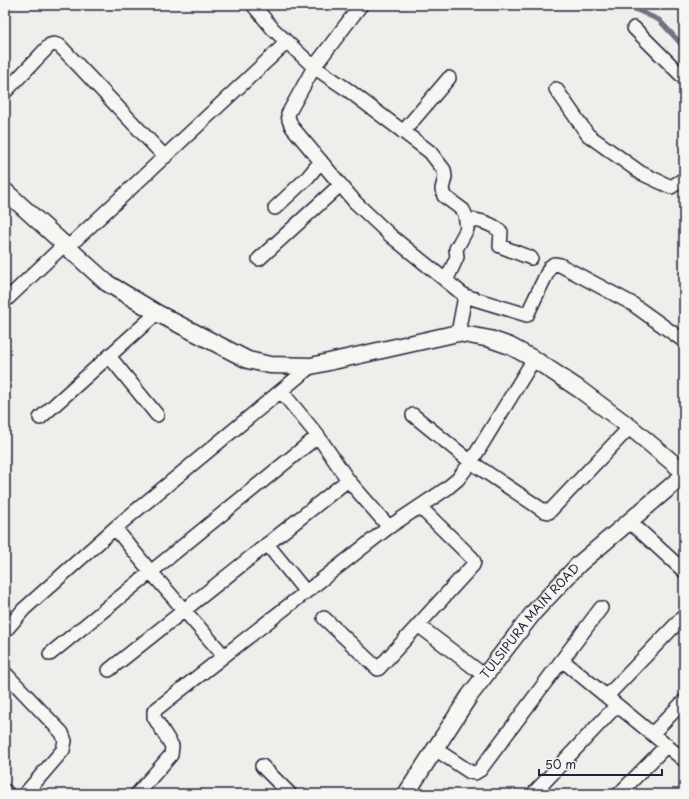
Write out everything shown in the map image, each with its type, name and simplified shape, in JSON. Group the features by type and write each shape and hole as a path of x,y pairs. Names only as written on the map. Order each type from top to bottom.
{"street":[{"path":"253,5 286,43 314,67 348,90 430,152 444,170 445,178 442,189 444,196 463,210 467,230 456,249 457,257 446,282"},
{"path":"361,5 314,67 288,114 292,127 355,202 391,236 465,296 527,315 550,267 554,264 560,265 631,303 684,341"},
{"path":"634,28 684,78"},
{"path":"5,301 165,157 286,43"},
{"path":"5,92 50,45 54,44 60,46 165,157"},
{"path":"403,132 449,78"},
{"path":"556,89 588,135 641,173 671,187 684,179"},
{"path":"275,208 308,177 321,161"},
{"path":"259,259 340,184"},
{"path":"5,191 107,283 157,313 248,360 270,365 311,366 458,333 490,339 510,346 534,359 579,389 630,427 684,473"},
{"path":"466,219 477,219 495,226 501,232 500,246 531,258"},
{"path":"458,333 465,296"},
{"path":"40,418 157,313"},
{"path":"109,356 157,415"},
{"path":"136,794 171,755 173,750 154,717 154,711 389,527 446,489 458,479 471,462 534,359"},
{"path":"5,631 24,609 115,528 311,366"},
{"path":"281,391 318,436 348,480 389,527"},
{"path":"413,415 471,462 544,511 549,512 630,427"},
{"path":"50,654 150,571 318,436"},
{"name":"TULSIPURA MAIN ROAD","path":"406,794 485,676 534,612 579,564 684,473"},
{"path":"109,670 348,480"},
{"path":"324,618 378,669 473,565 474,562 420,507"},
{"path":"628,522 639,530 684,571"},
{"path":"115,528 183,610 224,656"},
{"path":"267,544 306,592"},
{"path":"436,749 470,772 475,773 480,770 601,608"},
{"path":"607,696 684,616"},
{"path":"418,625 485,676"},
{"path":"562,660 653,733 684,760"},
{"path":"5,673 62,734 65,741 63,750 25,794"},
{"path":"653,733 684,701"},
{"path":"533,794 617,705"},
{"path":"620,794 667,745"},
{"path":"262,766 290,794"},
{"path":"5,791 8,794"}],"waterway":[{"path":"626,5 659,20 684,47"}]}
